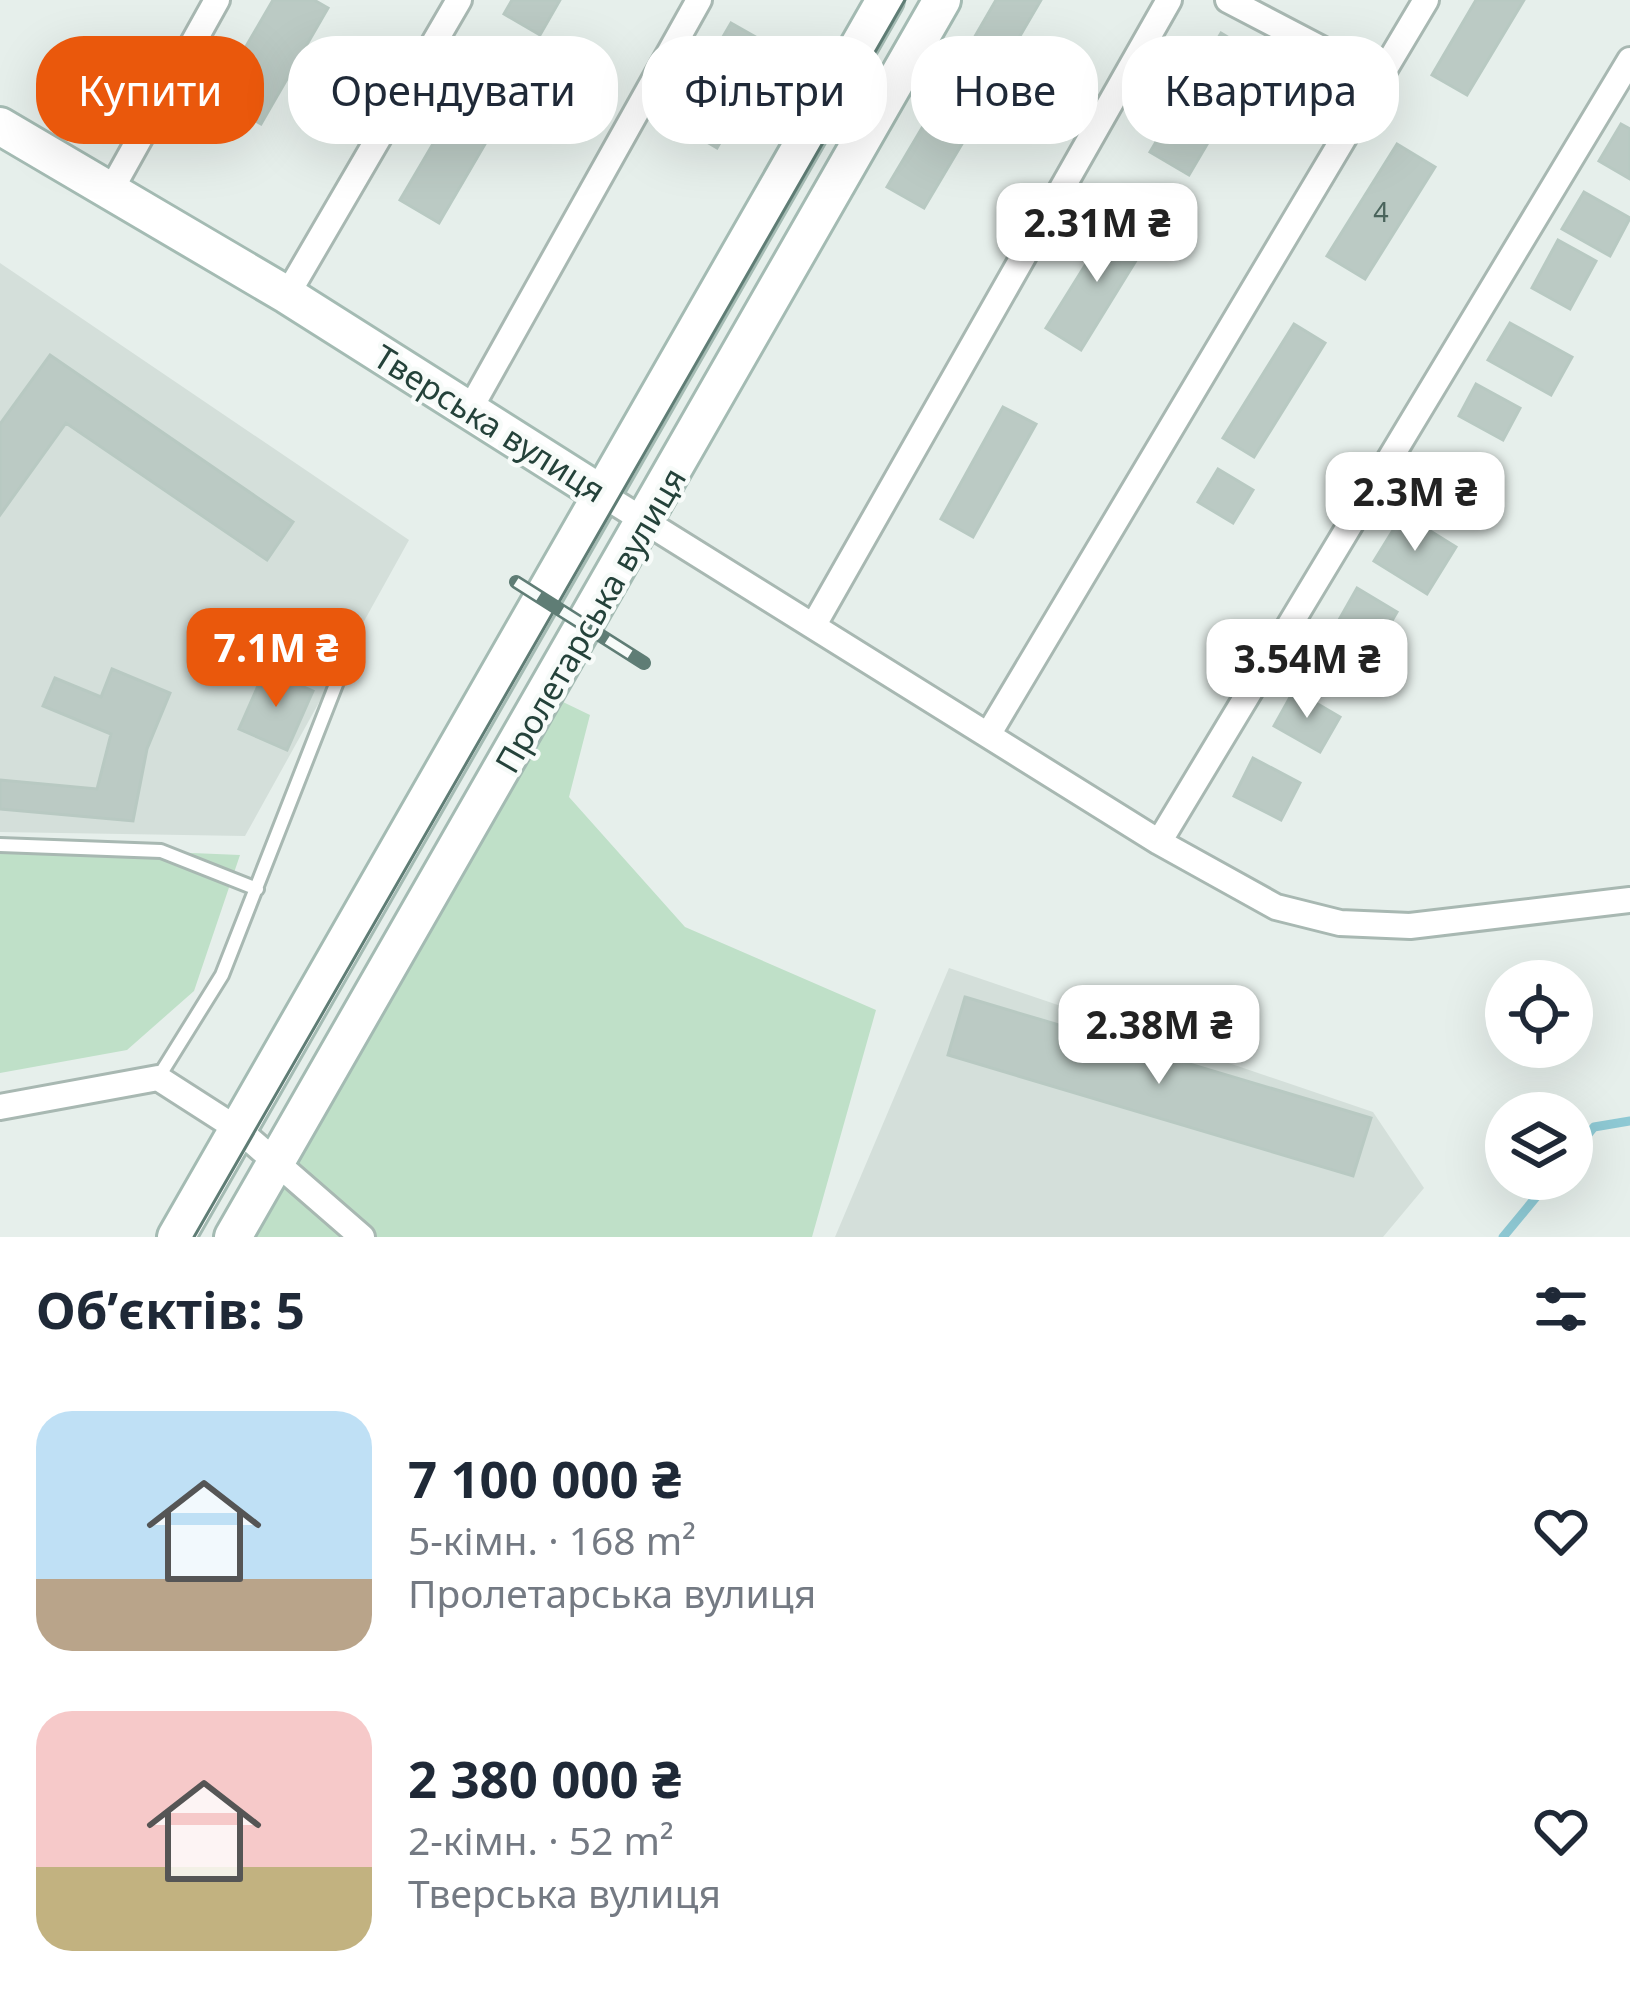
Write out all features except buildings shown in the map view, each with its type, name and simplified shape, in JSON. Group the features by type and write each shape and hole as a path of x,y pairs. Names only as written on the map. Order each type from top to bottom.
{"main road":[{"name":"Пролетарська вулиця","path":"176,1237 885,0"},
{"name":"Пролетарська вулиця","path":"233,1237 943,0"},
{"name":"Тверська вулиця","path":"0,126 287,295 603,495"}],"street":[{"path":"111,190 217,0"},
{"path":"287,295 459,0"},
{"path":"470,409 699,0"},
{"path":"814,623 1169,0"},
{"path":"1228,0 1297,36"},
{"path":"1399,45 1426,0"},
{"path":"1159,842 1630,60"},
{"path":"988,735 1340,144"},
{"name":"Тверська вулиця","path":"603,495 1159,842 1276,907 1340,923 1410,926 1630,900"},
{"path":"0,1107 158,1078 239,1130 362,1237"}],"lane":[{"path":"158,1078 222,975 355,636"},
{"path":"0,845 161,851 256,889"}],"shaded area":[{"path":"0,263 409,540 245,836 0,832"},
{"path":"949,968 1373,1112 1424,1188 1383,1237 835,1237"}],"green space":[{"path":"563,702 590,715 569,797 685,927 876,1010 812,1237 251,1237"},
{"path":"0,845 240,855 194,991 127,1050 0,1073"}],"waterway":[{"path":"1593,1128 1630,1121"},
{"path":"1503,1237 1534,1200"}],"tram line":[{"path":"194,1237 905,0"}],"railway":[{"path":"516,582 644,663"}]}
